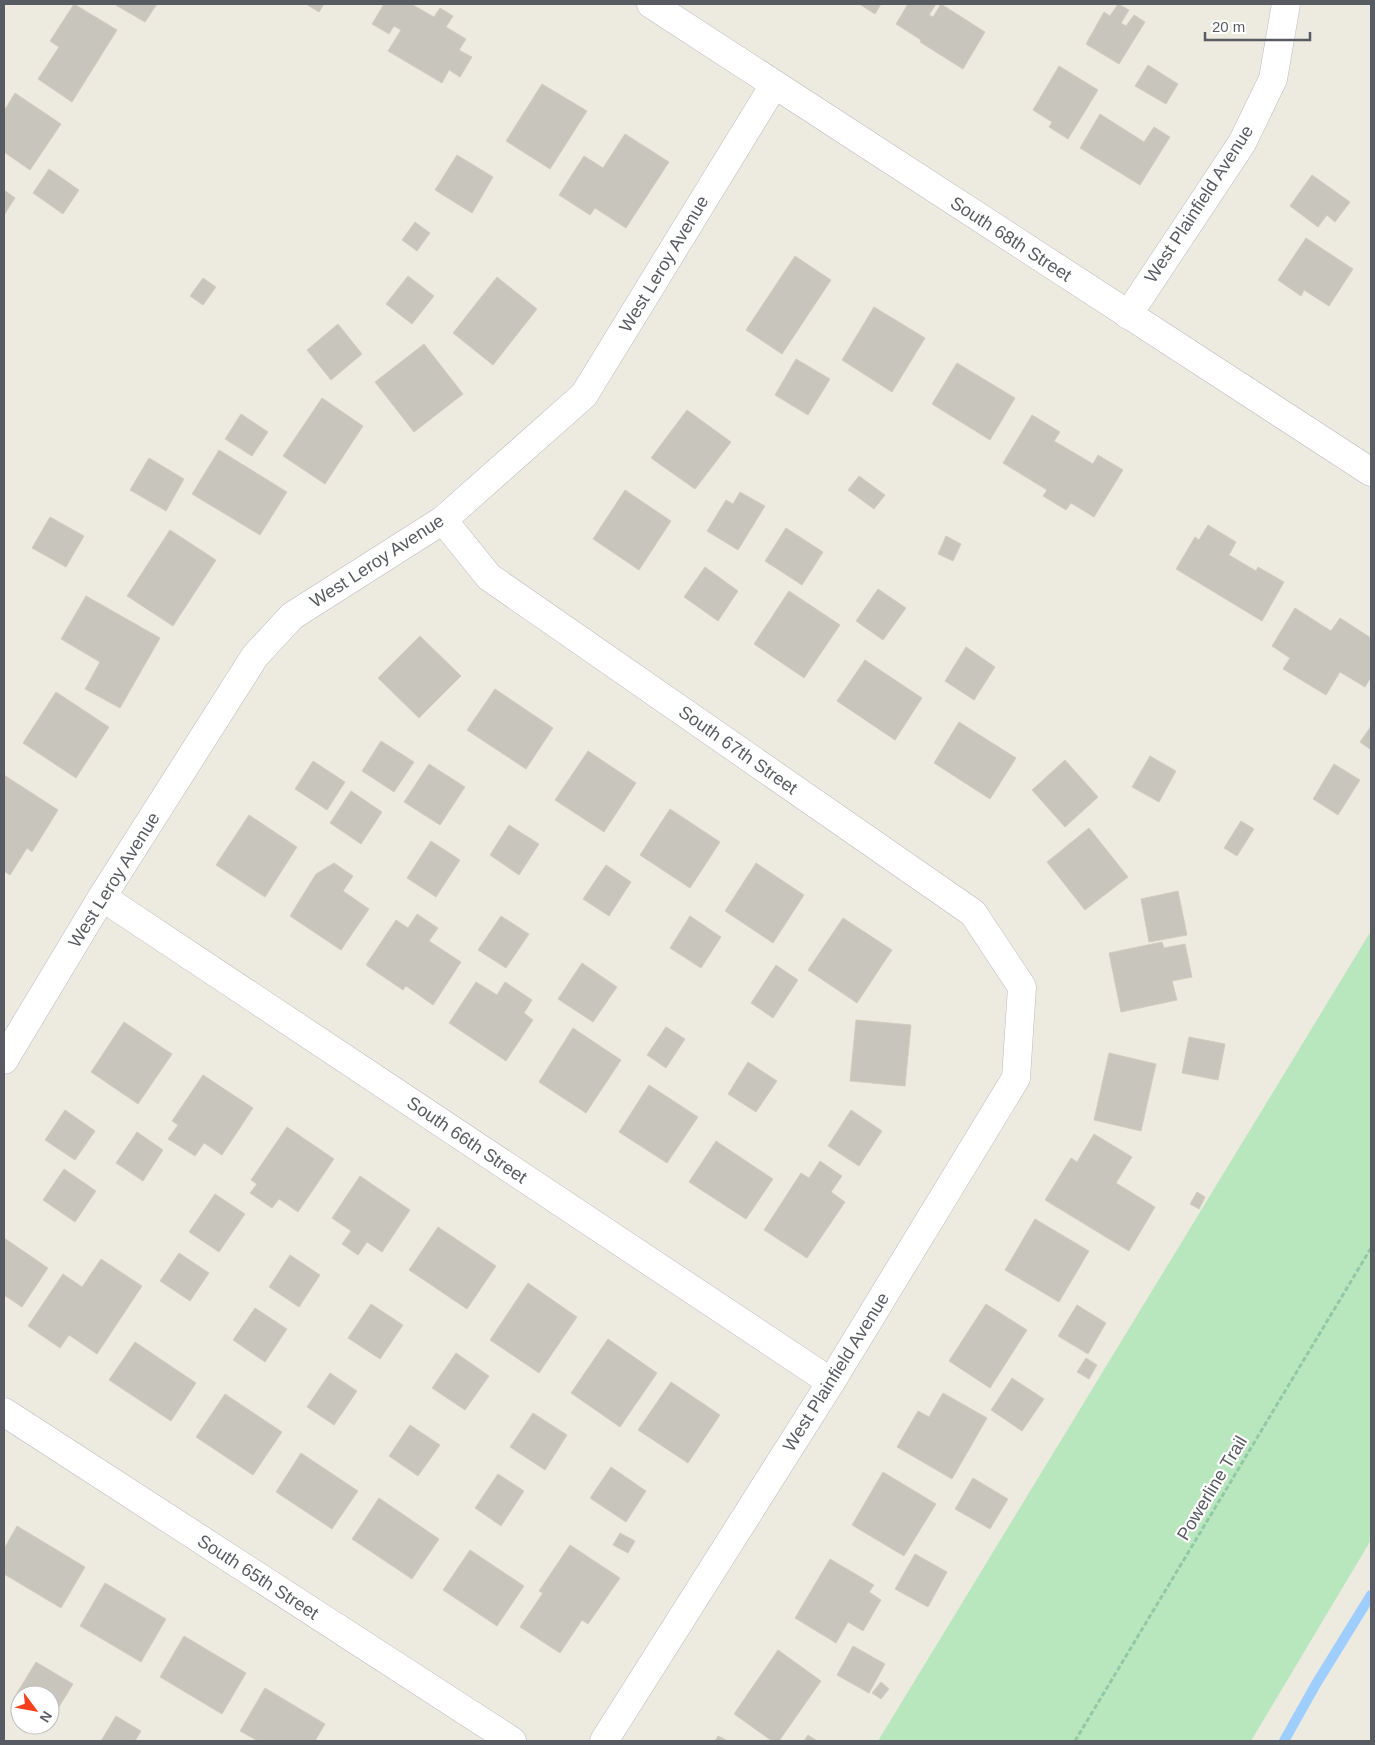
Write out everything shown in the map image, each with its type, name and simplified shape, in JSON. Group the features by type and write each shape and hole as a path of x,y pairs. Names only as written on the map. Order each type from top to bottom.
{"street":[{"name":"South 68th Street","path":"651,4 1371,472"},
{"name":"West Plainfield Avenue","path":"1128,315 1242,143 1273,79 1286,4"},
{"name":"West Leroy Avenue","path":"4,1060 102,897 255,656 292,616 443,520 584,395 774,85"},
{"name":"South 67th Street","path":"443,520 489,577 973,913 1022,987"},
{"name":"South 66th Street","path":"102,897 831,1382"},
{"name":"West Plainfield Avenue","path":"604,1741 831,1382 1016,1078 1022,987"},
{"name":"South 65th Street","path":"4,1412 512,1741"}],"path":[{"name":"Powerline Trail","path":"1075,1741 1371,1248"}],"green space":[{"path":"1371,931 1371,1540 1251,1741 878,1741"}],"building":[{"path":"74,4 117,30 72,102 38,79 59,47 50,41"},
{"path":"114,4 157,4 145,22"},
{"path":"306,4 324,4 319,12"},
{"path":"384,4 411,4 434,17 440,8 453,16 446,27 466,39 459,50 472,57 460,77 449,70 442,83 388,51 401,30 394,26 389,34 372,24"},
{"path":"859,4 881,4 875,14"},
{"path":"908,4 936,4 929,15 933,17 941,4 985,32 963,69 920,42 921,40 896,24"},
{"path":"1118,4 1129,10 1121,23 1126,26 1134,15 1145,22 1119,64 1086,44 1104,12 1110,16"},
{"path":"1148,65 1178,84 1166,104 1135,86"},
{"path":"1059,66 1098,90 1068,139 1049,127 1052,122 1033,110"},
{"path":"542,84 587,111 550,169 506,141"},
{"path":"15,93 61,124 30,170 4,152 4,111"},
{"path":"1100,114 1144,142 1154,127 1170,137 1140,185 1080,148"},
{"path":"625,134 669,162 626,228 595,208 590,215 559,195 584,156 603,168"},
{"path":"457,155 493,177 472,213 435,190"},
{"path":"49,169 79,190 63,214 33,193"},
{"path":"1312,175 1350,202 1335,222 1327,215 1318,227 1290,206"},
{"path":"4,190 15,198 4,215"},
{"path":"415,222 430,233 417,251 402,240"},
{"path":"1306,238 1353,269 1329,306 1304,290 1301,296 1278,280"},
{"path":"795,256 831,280 782,354 746,330"},
{"path":"408,276 434,296 412,324 386,304"},
{"path":"497,277 537,309 493,365 453,333"},
{"path":"203,278 216,287 203,305 190,296"},
{"path":"874,307 925,338 892,392 842,360"},
{"path":"338,324 362,354 331,380 307,350"},
{"path":"424,344 463,394 414,432 375,382"},
{"path":"796,359 830,379 808,415 775,395"},
{"path":"957,363 1015,398 990,440 932,404"},
{"path":"322,398 363,426 325,484 283,456"},
{"path":"687,410 731,442 695,489 651,458"},
{"path":"241,414 268,432 252,456 225,439"},
{"path":"1032,415 1060,432 1054,441 1093,464 1098,455 1123,470 1094,517 1071,503 1066,510 1043,496 1047,490 1003,463"},
{"path":"219,450 287,492 260,535 192,494"},
{"path":"149,458 184,479 166,511 130,490"},
{"path":"859,476 885,495 874,509 848,490"},
{"path":"625,490 671,521 639,570 593,539"},
{"path":"740,492 765,506 738,550 707,531 726,500 733,504"},
{"path":"50,517 84,536 66,567 32,548"},
{"path":"1208,525 1236,542 1229,555 1256,571 1258,567 1284,582 1262,621 1176,569 1195,537 1199,540"},
{"path":"786,528 823,552 802,585 765,561"},
{"path":"170,530 216,560 173,626 127,596"},
{"path":"946,536 961,544 953,561 938,554"},
{"path":"705,567 738,591 718,621 684,597"},
{"path":"878,589 906,608 883,640 856,621"},
{"path":"789,591 840,625 804,678 754,644"},
{"path":"86,596 160,638 120,708 85,689 100,662 61,639"},
{"path":"1295,608 1331,631 1340,618 1371,638 1371,677 1365,687 1340,672 1326,695 1283,669 1290,658 1272,646"},
{"path":"420,636 461,676 419,718 378,678"},
{"path":"966,647 995,667 974,700 945,681"},
{"path":"865,660 922,698 895,740 837,701"},
{"path":"495,689 553,728 526,769 467,730"},
{"path":"56,692 109,727 76,778 23,743"},
{"path":"959,722 1016,758 990,799 934,763"},
{"path":"1371,726 1371,750 1360,742"},
{"path":"381,741 414,762 394,792 362,771"},
{"path":"588,751 636,783 604,832 555,800"},
{"path":"1150,756 1176,771 1159,802 1132,787"},
{"path":"1065,760 1098,797 1065,827 1032,790"},
{"path":"313,761 345,782 327,810 295,789"},
{"path":"429,764 465,787 440,825 404,802"},
{"path":"1334,764 1360,780 1338,815 1313,799"},
{"path":"4,775 58,810 32,852 27,848 10,875 4,871"},
{"path":"351,791 382,812 361,844 330,823"},
{"path":"670,809 720,842 690,888 640,855"},
{"path":"249,815 297,847 265,897 216,865"},
{"path":"1241,821 1254,829 1237,856 1224,848"},
{"path":"509,825 539,844 519,875 490,855"},
{"path":"1089,828 1128,877 1085,910 1047,862"},
{"path":"431,841 460,860 436,897 407,878"},
{"path":"334,863 353,876 343,891 369,909 341,950 290,916 316,874"},
{"path":"756,863 804,895 773,943 725,911"},
{"path":"606,865 631,882 609,916 583,899"},
{"path":"1178,891 1187,935 1149,942 1141,899"},
{"path":"417,914 438,928 429,941 461,962 433,1005 406,986 403,990 366,965 396,920 408,928"},
{"path":"501,916 529,934 506,968 478,950"},
{"path":"690,916 721,937 701,968 670,948"},
{"path":"843,918 892,950 857,1003 808,970"},
{"path":"1162,942 1164,948 1185,944 1192,977 1172,981 1177,1000 1121,1012 1109,953"},
{"path":"582,963 617,987 593,1022 558,999"},
{"path":"776,965 798,980 773,1018 751,1003"},
{"path":"476,982 497,995 505,982 532,1000 524,1013 533,1020 506,1061 449,1023"},
{"path":"856,1020 911,1025 905,1086 850,1081"},
{"path":"124,1022 172,1054 138,1104 91,1072"},
{"path":"666,1027 685,1039 666,1068 647,1055"},
{"path":"573,1028 621,1060 586,1113 539,1082"},
{"path":"1189,1037 1225,1044 1218,1080 1182,1073"},
{"path":"1109,1053 1156,1064 1141,1131 1094,1120"},
{"path":"748,1062 777,1081 756,1112 728,1094"},
{"path":"203,1075 253,1108 222,1155 204,1143 195,1156 168,1139 178,1125 172,1121"},
{"path":"649,1085 698,1117 667,1163 619,1132"},
{"path":"65,1110 95,1131 75,1160 45,1140"},
{"path":"851,1110 882,1131 859,1166 828,1146"},
{"path":"287,1127 334,1159 298,1212 279,1199 272,1208 250,1193 257,1184 251,1180"},
{"path":"137,1132 163,1150 143,1181 116,1163"},
{"path":"1094,1134 1132,1157 1116,1183 1155,1207 1129,1251 1045,1200 1071,1158 1077,1162"},
{"path":"716,1141 773,1179 746,1219 689,1182"},
{"path":"820,1161 842,1176 831,1192 845,1202 807,1258 764,1230 801,1173 809,1178"},
{"path":"64,1169 96,1191 75,1222 43,1200"},
{"path":"360,1176 410,1210 382,1252 367,1242 358,1255 342,1244 351,1231 332,1218"},
{"path":"1197,1192 1205,1197 1199,1209 1190,1204"},
{"path":"215,1194 245,1214 219,1252 189,1232"},
{"path":"1035,1219 1089,1251 1059,1302 1005,1270"},
{"path":"438,1227 496,1266 467,1309 409,1270"},
{"path":"4,1238 48,1268 22,1307 4,1295"},
{"path":"179,1253 209,1273 190,1301 160,1281"},
{"path":"290,1255 320,1275 299,1307 269,1287"},
{"path":"101,1259 142,1286 97,1354 69,1335 60,1348 28,1326 63,1274 82,1287"},
{"path":"528,1283 577,1317 539,1373 490,1340"},
{"path":"371,1304 403,1325 380,1359 348,1338"},
{"path":"986,1304 1027,1330 990,1388 949,1361"},
{"path":"1077,1305 1106,1323 1088,1354 1058,1336"},
{"path":"255,1308 287,1329 265,1362 233,1340"},
{"path":"608,1339 657,1373 620,1427 571,1393"},
{"path":"135,1342 196,1383 171,1421 109,1380"},
{"path":"456,1353 489,1376 465,1410 432,1388"},
{"path":"1086,1358 1097,1365 1089,1379 1077,1372"},
{"path":"330,1373 357,1391 334,1425 307,1407"},
{"path":"1012,1378 1044,1399 1022,1431 991,1410"},
{"path":"671,1382 720,1415 688,1463 638,1430"},
{"path":"943,1393 987,1418 952,1479 897,1447 918,1411 929,1417"},
{"path":"225,1394 282,1432 253,1475 196,1437"},
{"path":"533,1413 567,1435 545,1470 510,1447"},
{"path":"410,1425 440,1445 418,1476 389,1456"},
{"path":"301,1453 358,1491 332,1529 276,1492"},
{"path":"611,1467 646,1491 626,1522 590,1498"},
{"path":"883,1472 936,1504 904,1556 852,1525"},
{"path":"498,1474 524,1491 501,1526 475,1508"},
{"path":"973,1478 1008,1499 990,1529 955,1509"},
{"path":"379,1498 439,1539 412,1579 352,1539"},
{"path":"17,1526 85,1567 61,1608 4,1574 4,1549"},
{"path":"620,1533 635,1541 628,1553 613,1545"},
{"path":"570,1545 620,1578 588,1624 582,1620 560,1653 520,1627 543,1593 539,1591"},
{"path":"470,1550 524,1586 497,1626 443,1590"},
{"path":"915,1554 947,1572 928,1607 895,1589"},
{"path":"830,1559 874,1585 869,1592 881,1600 863,1631 848,1622 836,1643 795,1618"},
{"path":"105,1583 166,1619 141,1662 80,1626"},
{"path":"184,1636 246,1673 222,1714 160,1677"},
{"path":"853,1646 885,1664 869,1693 837,1675"},
{"path":"778,1650 821,1681 779,1741 772,1741 734,1714"},
{"path":"36,1662 73,1684 60,1705 60,1685 22,1685"},
{"path":"881,1682 889,1689 881,1699 872,1693"},
{"path":"265,1688 325,1724 315,1741 258,1741 240,1731"},
{"path":"116,1716 141,1731 135,1741 101,1741"},
{"path":"808,1735 817,1741 804,1741"},
{"path":"718,1736 728,1741 715,1741"}],"waterway":[{"path":"1284,1741 1316,1684 1371,1595"}]}
